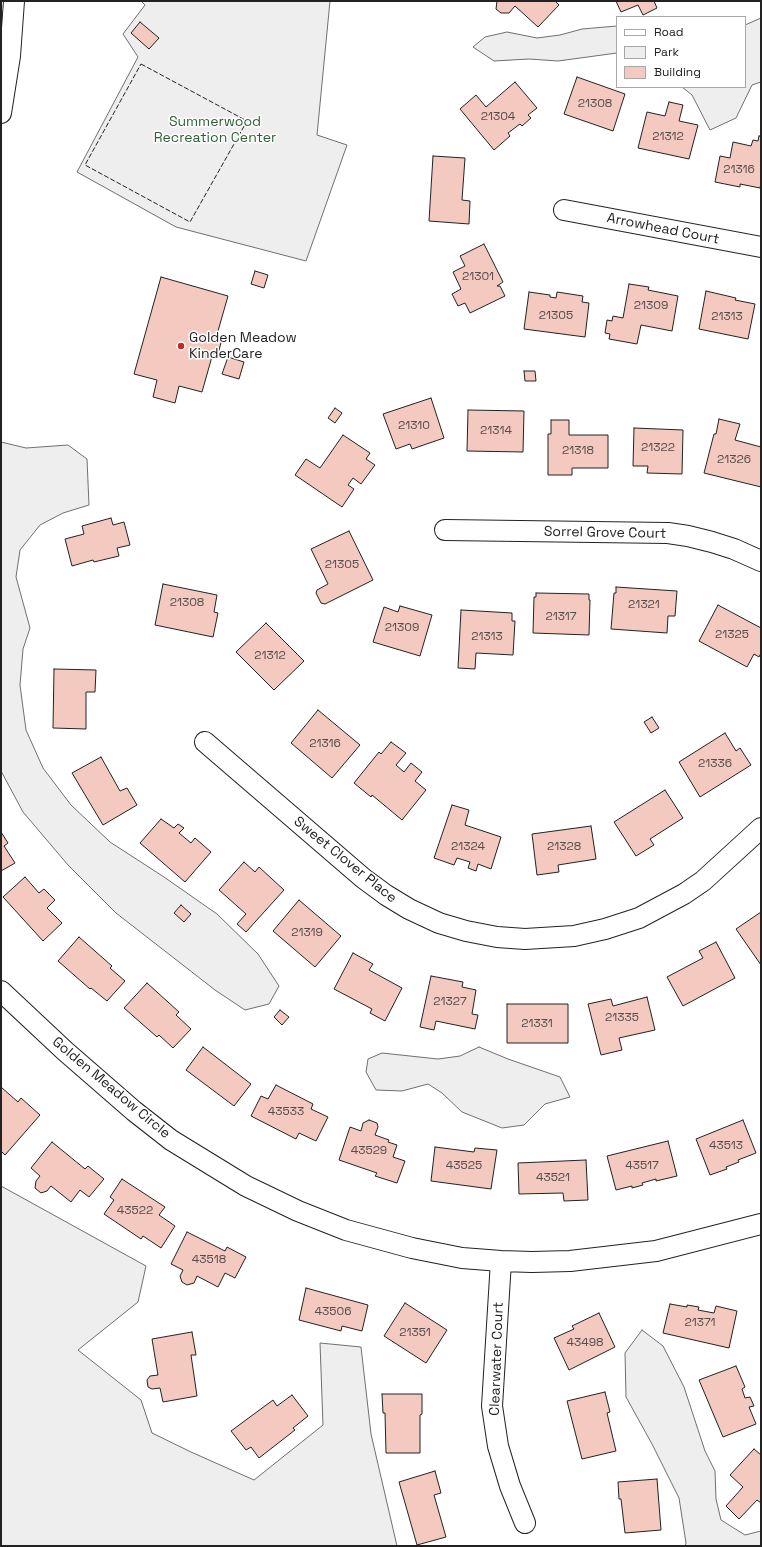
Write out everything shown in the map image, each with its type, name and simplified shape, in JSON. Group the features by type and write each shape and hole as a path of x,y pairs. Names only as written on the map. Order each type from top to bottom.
{"street":[{"path":"1,113 10,56 14,1"},
{"name":"Arrowhead Court","path":"564,210 761,248"},
{"name":"Sorrel Grove Court","path":"445,530 668,533 712,542 734,549 761,561"},
{"name":"Sweet Clover Place","path":"205,742 364,878 386,895 409,909 439,923 466,932 497,937 525,939 574,936 606,929 639,918 684,894 703,881 761,828"},
{"name":"Golden Meadow Circle","path":"1,991 65,1051 134,1111 171,1140 246,1186 346,1230 412,1248 462,1258 532,1262 570,1261 656,1251 761,1224"},
{"name":"Clearwater Court","path":"501,1261 492,1406 498,1446 510,1486 525,1523"}],"green space":[{"name":"Summerwood Recreation Center","path":"141,1 330,1 317,135 347,145 306,261 176,227 77,172 138,57 123,34 145,5"},
{"path":"761,18 761,82 752,85 736,118 710,130 692,95 683,88 746,88 746,25"},
{"path":"616,26 616,53 558,61 529,59 494,61 473,47 485,37 507,32 537,38 560,35 582,29"},
{"path":"1,442 26,448 68,445 87,459 89,505 63,513 40,525 20,550 16,577 30,628 23,649 20,685 26,730 43,768 71,805 110,842 217,914 258,954 279,986 269,1004 245,1010 215,990 116,913 68,865 23,812 1,771"},
{"path":"479,1047 560,1077 570,1097 545,1104 524,1125 502,1128 462,1112 442,1093 428,1084 402,1091 376,1090 366,1072 368,1059 382,1053 438,1059 460,1056"},
{"path":"1,1186 146,1266 138,1302 78,1350 141,1400 152,1433 191,1452 254,1480 323,1425 320,1343 361,1347 371,1434 397,1546 1,1546"},
{"path":"642,1330 663,1346 684,1387 705,1451 715,1471 716,1499 721,1520 745,1535 761,1531 761,1546 685,1546 686,1543 679,1498 626,1397 625,1353"}],"building":[{"path":"497,1 555,1 559,5 538,27 515,6 509,13 501,13 496,9"},
{"path":"616,1 654,1 657,8 643,15 638,5 621,12"},
{"path":"140,22 159,38 149,49 131,33"},
{"path":"577,77 625,94 613,131 564,114"},
{"path":"515,82 537,108 528,115 531,118 522,126 520,124 508,133 510,136 494,150 460,109 476,95 486,107"},
{"path":"669,102 683,105 679,121 698,125 689,159 638,148 647,112 665,116"},
{"path":"759,136 761,136 760,188 740,184 740,187 715,182 720,156 730,158 733,142 751,146 753,140 758,141"},
{"path":"433,156 465,158 462,200 470,201 469,224 429,221"},
{"path":"484,244 503,282 497,286 500,286 505,296 470,313 465,303 458,306 452,294 461,289 453,272 465,266 460,256"},
{"path":"255,271 268,275 264,288 251,284"},
{"name":"Golden Meadow KinderCare","path":"161,277 228,296 216,338 222,339 218,354 213,353 202,392 179,386 175,403 153,397 157,380 134,374"},
{"path":"629,284 649,287 648,290 678,296 672,331 641,325 637,344 609,339 610,334 605,333 607,320 612,321 613,316 623,318"},
{"path":"706,291 736,298 735,300 755,304 748,339 699,329"},
{"path":"529,292 550,295 550,297 556,298 557,292 583,296 582,302 589,303 585,337 524,329"},
{"path":"228,357 244,362 239,379 222,374"},
{"path":"524,371 535,371 536,381 525,381"},
{"path":"431,398 444,438 412,449 410,444 396,449 383,414"},
{"path":"335,408 342,413 335,423 328,418"},
{"path":"468,410 524,411 523,452 467,451"},
{"path":"719,419 740,424 735,440 761,447 761,487 704,473"},
{"path":"551,420 569,420 569,435 608,435 608,468 572,468 572,475 548,475 548,434 551,434"},
{"path":"634,428 683,430 682,474 647,473 648,466 633,466"},
{"path":"343,435 370,453 366,459 375,465 361,484 353,478 348,485 354,489 342,507 295,475 306,459 320,468"},
{"path":"111,518 113,525 124,522 130,545 117,548 119,556 94,562 93,560 72,566 65,539 84,534 82,526"},
{"path":"349,531 373,580 325,604 321,603 316,593 317,590 328,584 311,549"},
{"path":"163,584 217,595 214,612 218,613 213,637 155,625"},
{"path":"616,587 677,591 675,616 668,616 667,633 611,629 614,593 616,593"},
{"path":"536,593 589,594 589,635 533,633 534,597 536,597"},
{"path":"718,605 761,628 761,653 759,657 754,654 747,667 699,641"},
{"path":"400,606 432,615 420,656 373,642 384,607 398,612"},
{"path":"461,610 512,613 512,621 515,621 513,655 476,653 475,669 458,668"},
{"path":"266,623 304,661 274,690 236,652"},
{"path":"54,669 96,670 95,692 86,692 86,729 53,728"},
{"path":"318,710 360,745 332,778 291,743"},
{"path":"652,717 659,728 651,733 644,722"},
{"path":"725,733 736,751 740,748 751,765 700,797 679,762"},
{"path":"391,742 406,753 396,765 404,772 411,763 422,772 415,781 426,790 402,820 372,795 371,797 354,783 379,752 381,754"},
{"path":"101,757 120,791 127,788 137,805 103,825 72,773"},
{"path":"665,790 683,818 650,839 654,845 636,856 614,822"},
{"path":"452,805 469,810 465,825 501,837 491,869 478,864 476,871 468,868 470,862 457,858 454,865 434,858"},
{"path":"161,819 174,828 178,824 184,828 179,833 191,843 195,838 211,852 185,882 140,843"},
{"path":"591,826 596,859 558,865 559,872 537,875 532,834"},
{"path":"1,832 8,843 4,846 15,863 1,871"},
{"path":"244,862 255,872 259,867 284,890 246,932 237,924 246,914 219,890"},
{"path":"25,877 39,893 44,889 55,900 47,908 62,923 43,941 3,897"},
{"path":"299,900 341,936 315,967 273,931"},
{"path":"181,905 191,914 184,922 174,913"},
{"path":"761,912 761,965 736,929"},
{"path":"79,937 112,966 110,968 125,981 107,1001 91,988 90,989 58,961"},
{"path":"716,942 735,978 683,1006 667,977 703,958 699,951"},
{"path":"353,953 373,964 369,970 402,988 385,1021 370,1013 372,1009 334,989"},
{"path":"431,976 463,982 462,987 476,990 472,1014 478,1015 475,1029 436,1021 434,1030 420,1027"},
{"path":"147,983 179,1012 176,1015 191,1029 173,1048 159,1035 157,1037 124,1008"},
{"path":"647,997 655,1030 619,1038 622,1050 601,1055 588,1004 611,999 613,1006"},
{"path":"507,1004 568,1004 568,1043 507,1043"},
{"path":"280,1010 289,1017 282,1025 274,1017"},
{"path":"203,1047 251,1084 234,1106 186,1070"},
{"path":"276,1085 313,1104 311,1109 328,1117 316,1141 299,1133 296,1139 251,1116 261,1096 268,1099"},
{"path":"1,1087 18,1102 21,1098 40,1115 5,1155 1,1151"},
{"path":"369,1120 377,1123 378,1127 375,1135 389,1140 388,1142 397,1145 393,1157 405,1161 397,1183 375,1176 377,1173 339,1160 350,1127 361,1131 363,1123"},
{"path":"743,1120 756,1153 738,1160 739,1162 726,1167 727,1169 710,1175 696,1139"},
{"path":"668,1141 677,1176 656,1181 656,1179 642,1183 643,1185 616,1190 607,1156"},
{"path":"52,1142 85,1169 88,1166 104,1179 89,1197 80,1190 71,1202 51,1186 47,1191 41,1193 35,1188 36,1181 40,1176 31,1168"},
{"path":"435,1147 474,1152 475,1148 497,1150 491,1189 431,1181"},
{"path":"586,1160 588,1200 564,1201 563,1193 519,1194 518,1163"},
{"path":"122,1179 165,1207 159,1215 175,1226 161,1248 143,1236 141,1239 104,1214 114,1200 110,1197"},
{"path":"187,1232 225,1251 227,1247 246,1257 235,1278 225,1273 218,1287 197,1276 194,1283 187,1285 182,1282 180,1276 183,1270 171,1264"},
{"path":"306,1288 368,1305 362,1331 342,1326 341,1331 299,1320"},
{"path":"405,1303 447,1330 426,1363 384,1336"},
{"path":"670,1304 687,1307 687,1305 699,1307 698,1310 714,1313 716,1306 737,1311 729,1348 663,1333"},
{"path":"599,1313 615,1347 569,1370 554,1338 574,1329 572,1326"},
{"path":"192,1332 196,1355 191,1355 197,1396 163,1402 160,1388 152,1389 148,1387 147,1380 150,1376 158,1375 152,1339"},
{"path":"736,1366 745,1387 742,1389 745,1398 750,1397 754,1406 749,1407 756,1424 723,1437 699,1380"},
{"path":"605,1392 610,1412 607,1413 616,1451 582,1459 567,1401"},
{"path":"382,1394 422,1394 422,1414 420,1415 420,1453 386,1453 385,1413 383,1413"},
{"path":"292,1395 308,1416 293,1428 295,1430 259,1458 251,1447 246,1450 231,1431 273,1400 277,1406"},
{"path":"754,1449 761,1455 761,1503 757,1500 739,1519 726,1506 743,1487 730,1475"},
{"path":"435,1471 441,1493 434,1495 446,1537 417,1545 399,1482"},
{"path":"657,1479 661,1530 625,1533 621,1499 619,1499 618,1482"}],"fence":[{"path":"141,64 247,121 190,222 85,165 141,64"}],"place":[{"name":"Golden Meadow KinderCare","path":"181,346"}]}
